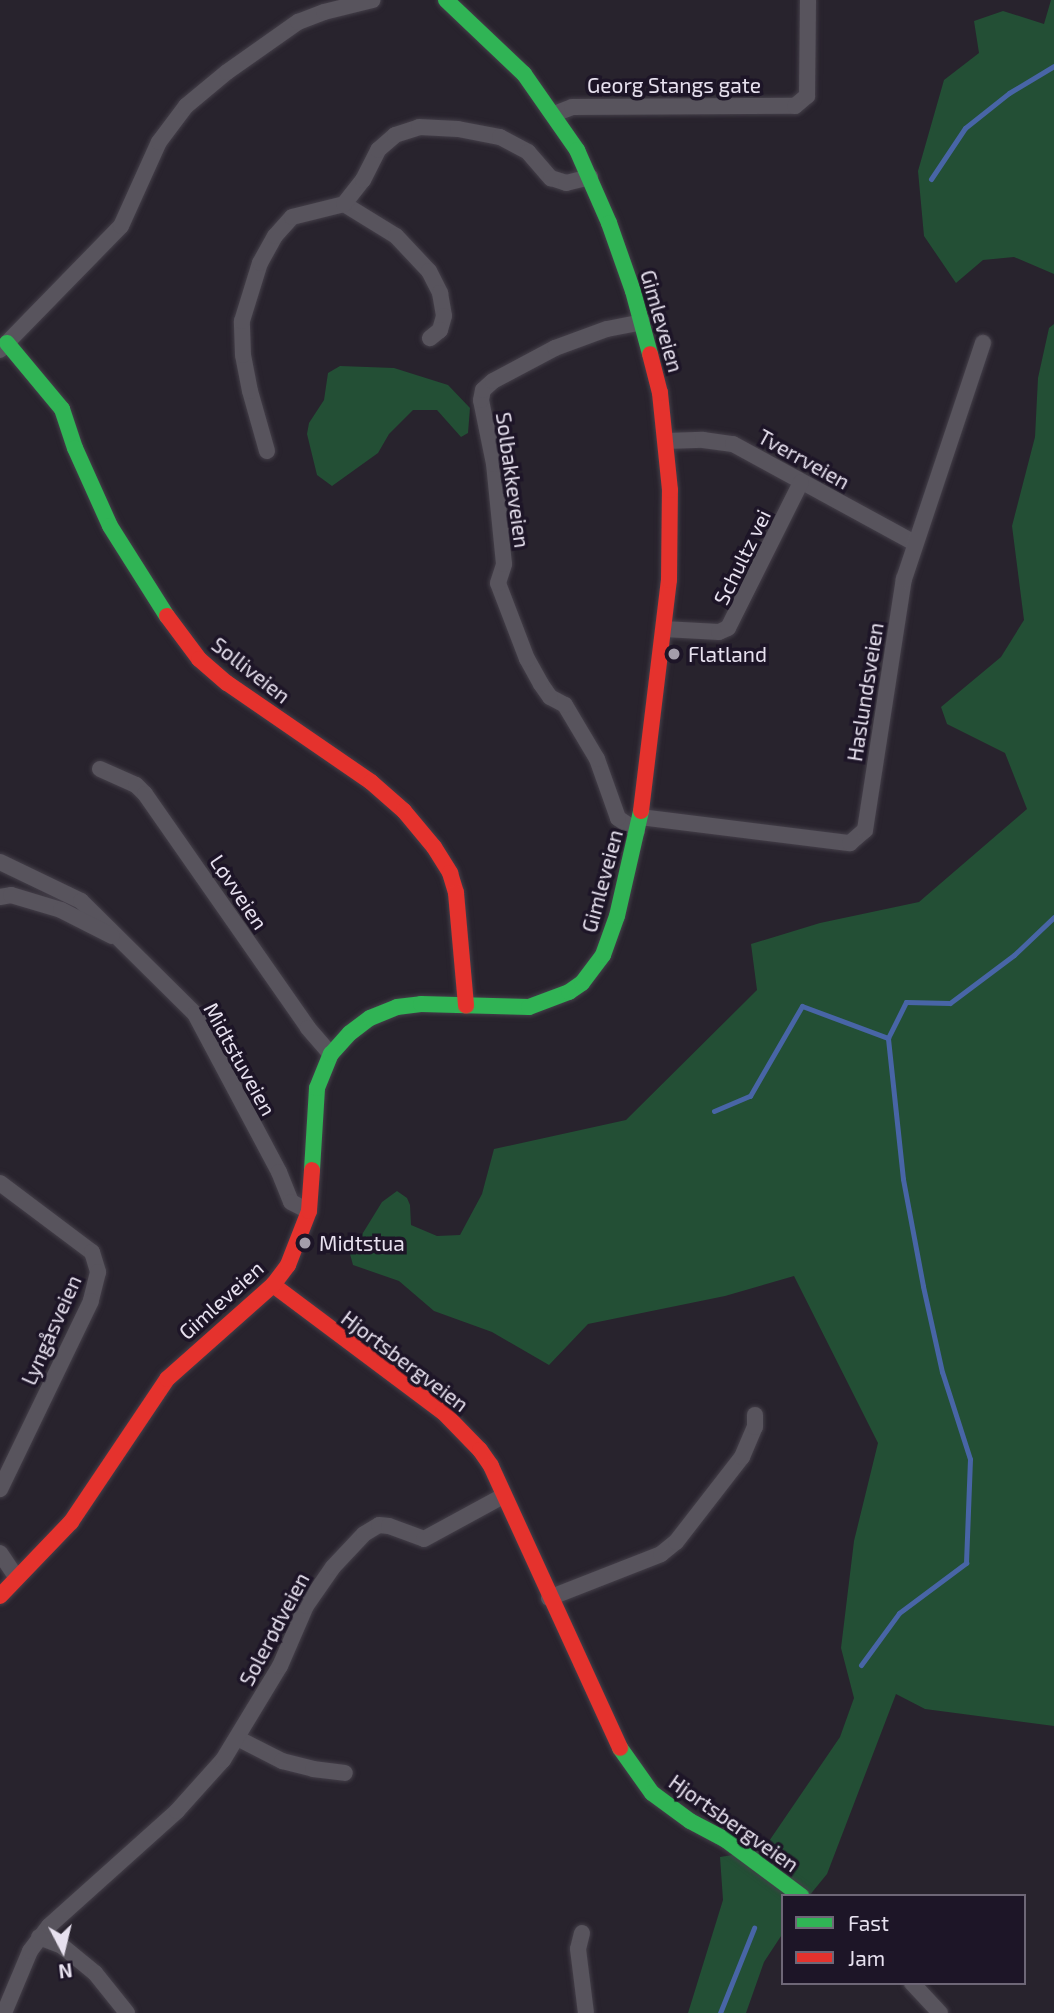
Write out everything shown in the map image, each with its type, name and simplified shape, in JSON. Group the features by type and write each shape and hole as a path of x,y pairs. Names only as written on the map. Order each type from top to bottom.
{"street":[{"path":"4,346 121,226 159,142 186,106 227,72 298,22 324,12 373,0"},
{"name":"Gimleveien","path":"0,1596 71,1522 167,1379 273,1285 295,1251 309,1211 317,1088 331,1054 350,1033 370,1018 397,1007 421,1004 529,1007 569,992 582,983 603,955 614,925 639,824 664,629 671,540 666,441 656,368 609,223 590,177 554,114 524,74 446,0"},
{"name":"Georg Stangs gate","path":"554,114 580,107 795,106 807,96 808,0"},
{"path":"267,451 250,391 242,345 242,321 260,263 275,236 292,217 344,204 363,180 378,150 396,135 419,127 458,129 500,137 528,152 551,178 566,183 590,177"},
{"path":"344,204 396,236 429,271 440,293 444,316 440,330 430,338"},
{"name":"Solbakkeveien","path":"639,824 618,818 597,759 565,705 550,697 527,659 498,583 504,564 494,464 481,400 483,390 493,381 555,348 607,329 642,322"},
{"name":"Haslundsveien","path":"639,824 850,843 865,830 902,591 914,542 921,529 983,343"},
{"name":"Solliveien","path":"4,346 62,409 75,448 110,526 147,588 199,659 234,688 371,782 404,811 434,847 450,873 456,893 466,1006"},
{"name":"Tverrveien","path":"666,441 718,440 733,444 914,542"},
{"name":"Schultz vei","path":"664,629 719,632 728,628 801,482"},
{"name":"Løvveien","path":"100,769 136,785 145,794 308,1028 331,1054"},
{"name":"Midtstuveien","path":"0,862 81,901 195,1014 279,1172 291,1202 309,1211"},
{"name":"Midtstuveien","path":"0,897 11,895 61,910 118,936"},
{"name":"Lyngåsveien","path":"0,1183 92,1252 98,1272 90,1301 0,1489"},
{"name":"Hjortsbergveien","path":"273,1285 443,1412 480,1450 491,1466 611,1733 641,1781 652,1793 690,1821 726,1840 799,1894"},
{"path":"549,1598 661,1554 676,1542 742,1457 755,1427 755,1415"},
{"name":"Solerødveien","path":"4,2013 39,1937 194,1795 237,1738 281,1666 306,1606 333,1567 365,1534 379,1525 425,1539 503,1496"},
{"path":"0,1553 17,1578"},
{"path":"237,1738 282,1761 345,1773"},
{"path":"582,1933 579,1949 586,2013"},
{"path":"39,1937 62,1946 95,1973 127,2013"},
{"path":"914,1985 940,2013"}],"green space":[{"path":"1051,0 1054,0 1054,274 1014,257 983,260 956,283 924,236 918,171 944,80 979,53 974,21 1003,11 1044,24"},
{"path":"1054,324 1054,1726 925,1709 896,1694 827,1874 811,1894 781,1894 781,1936 764,1962 746,2013 688,2013 723,1900 720,1857 763,1850 840,1737 854,1698 841,1648 854,1541 878,1443 794,1276 725,1296 588,1324 549,1365 492,1332 434,1311 399,1281 353,1265 350,1254 382,1202 397,1191 407,1198 410,1205 411,1225 437,1236 460,1235 482,1194 494,1149 626,1120 757,990 751,944 820,923 919,902 1027,809 1005,753 947,724 941,707 1001,657 1024,620 1012,526 1035,437 1038,378 1049,328"},
{"path":"340,366 394,368 448,385 470,408 468,433 461,437 437,410 413,410 389,434 378,453 332,486 317,475 307,434 309,423 324,400 328,373"}],"waterway":[{"path":"931,179 965,128 1009,93 1054,66"},
{"path":"714,1111 750,1096 802,1006 888,1038 906,1002 950,1003 1014,955 1054,917"},
{"path":"861,1665 899,1613 966,1563 970,1459 942,1372 923,1286 903,1179 888,1038"},
{"path":"720,2013 754,1928"}],"traffic: fast":[{"path":"446,0 524,74 577,150 609,223 633,291 650,354"},
{"path":"7,343 62,409 75,448 110,526 167,616"},
{"path":"312,1170 317,1088 331,1054 350,1033 370,1018 397,1007 421,1004 529,1007 569,992 582,983 603,955 617,916 641,811"},
{"path":"620,1748 652,1793 690,1821 726,1840 798,1894"}],"traffic: jam":[{"path":"641,811 669,580 670,490 660,393 650,354"},
{"path":"167,616 199,659 227,683 371,782 404,811 434,847 450,873 456,893 466,1006"},
{"path":"0,1596 71,1522 167,1379 273,1285 288,1265 309,1211 312,1170"},
{"path":"273,1285 443,1412 480,1450 491,1466 620,1748"}],"place":[{"name":"Flatland","path":"674,654"},
{"name":"Midtstua","path":"305,1243"}]}
